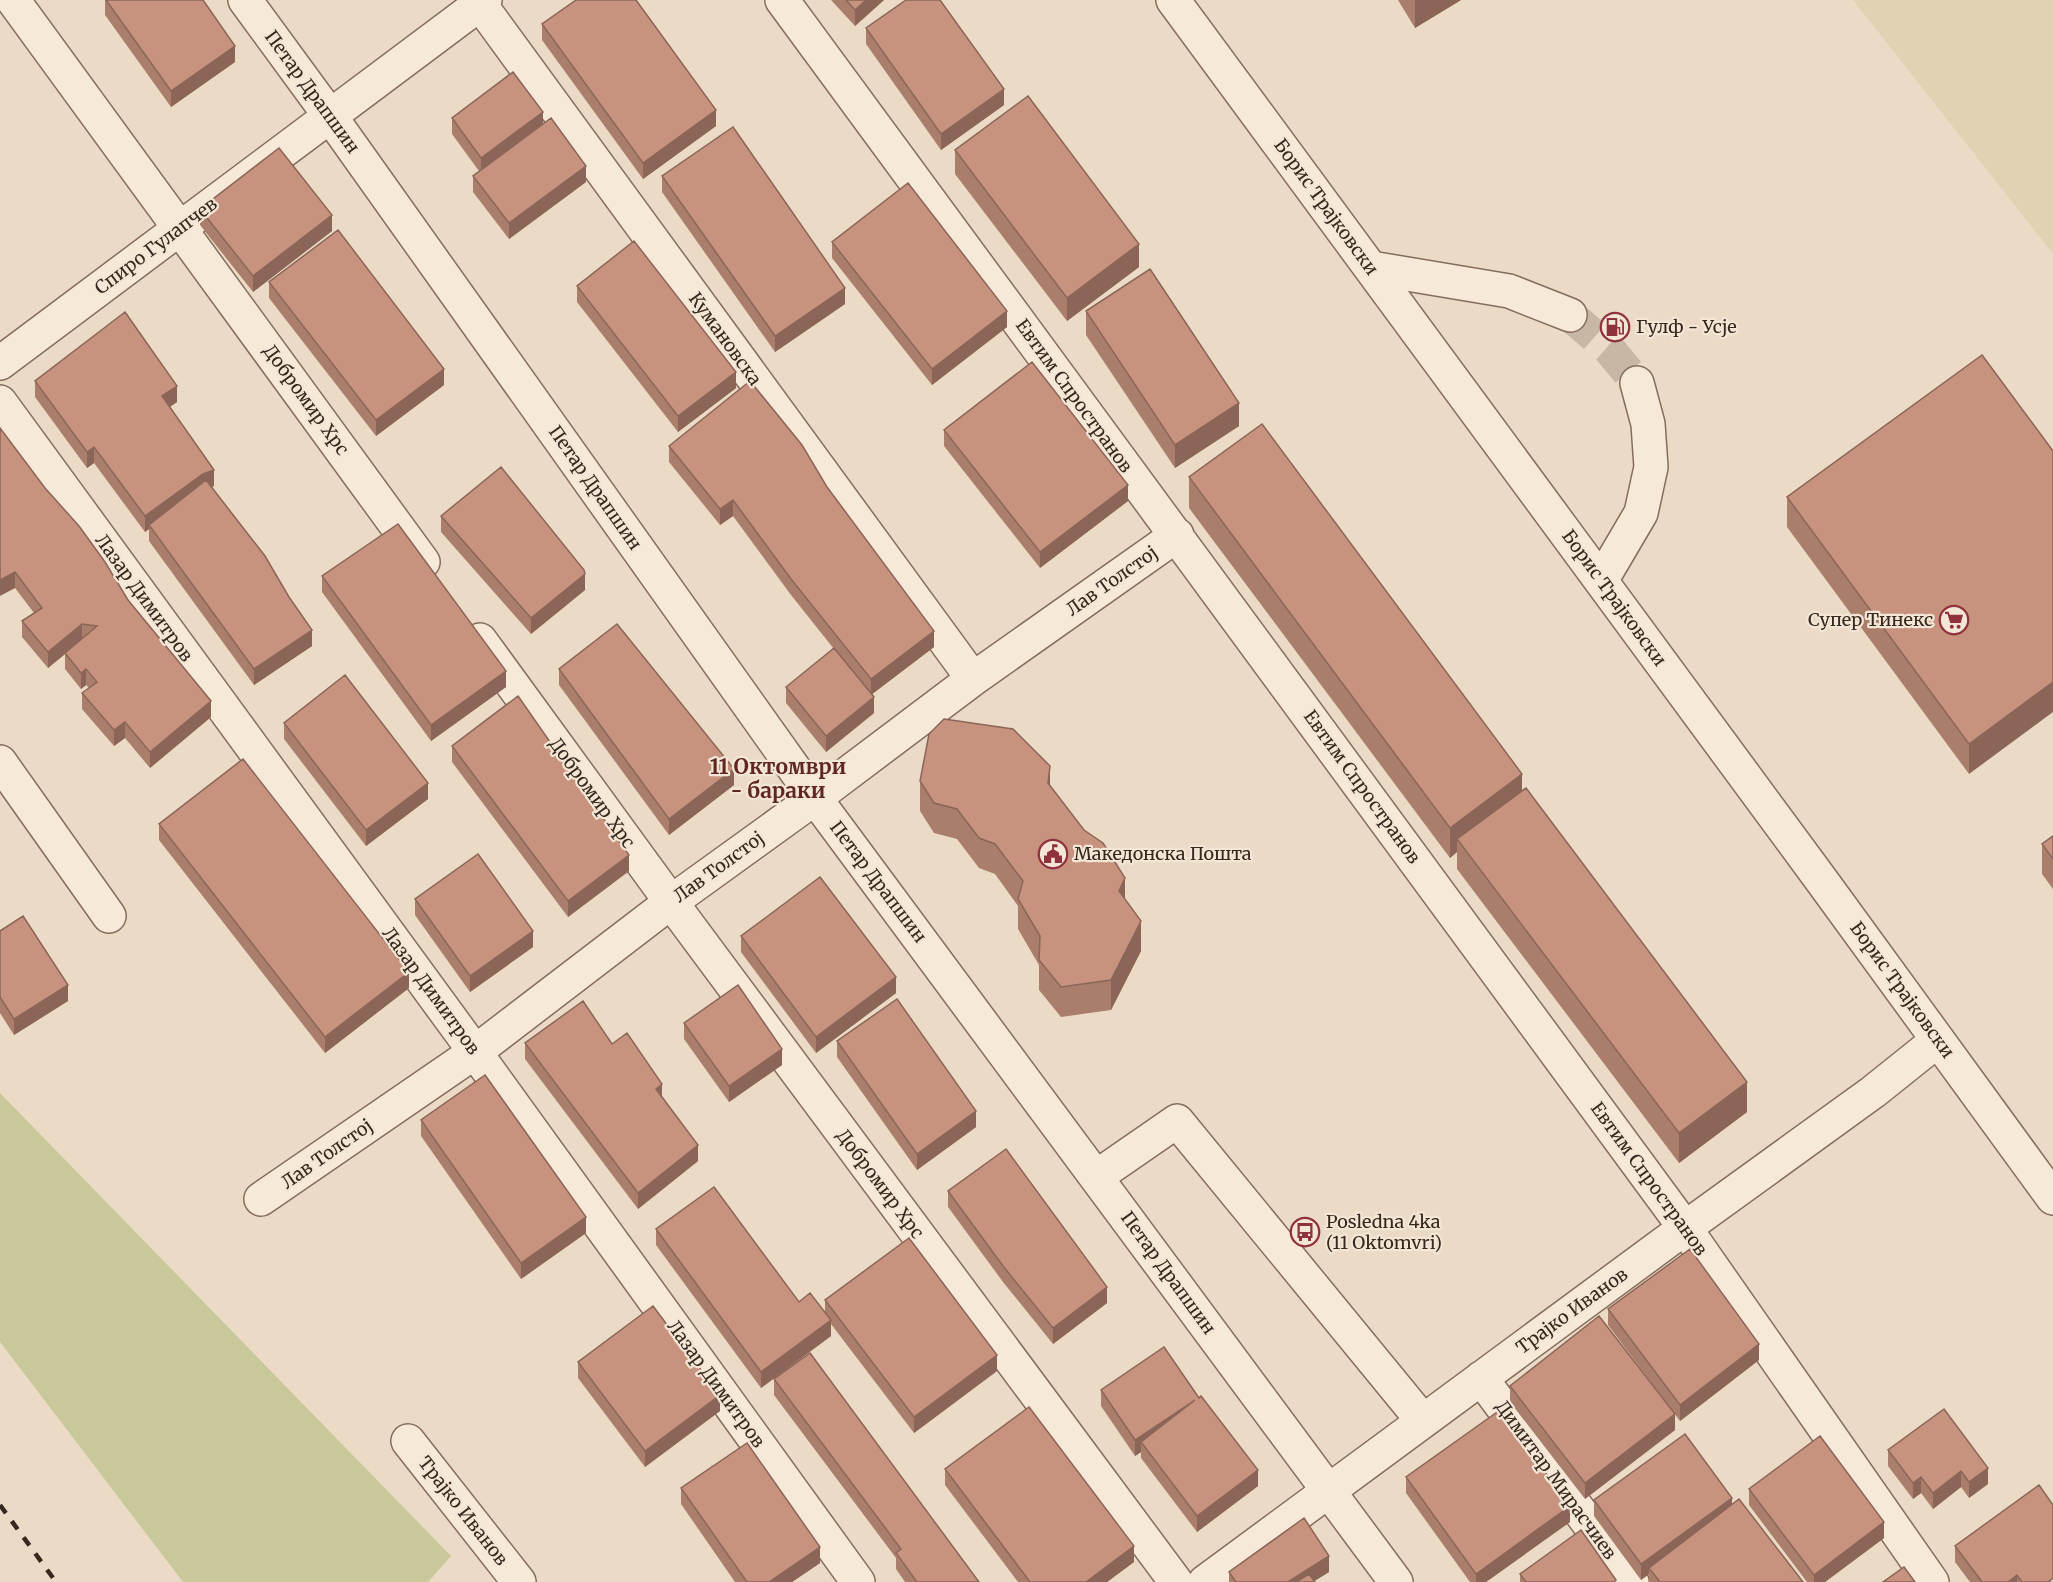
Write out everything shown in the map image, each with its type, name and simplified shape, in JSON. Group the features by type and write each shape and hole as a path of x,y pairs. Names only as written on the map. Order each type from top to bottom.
{"street":[{"name":"Добромир Хрс","path":"13,0 440,584"},
{"name":"Петар Драпшин","path":"245,0 815,798 1396,1582"},
{"name":"Евтим Спространов","path":"782,0 1685,1228 1932,1582"},
{"name":"Борис Трајковски","path":"1173,0 2053,1198"},
{"name":"Спиро Гулапчев","path":"0,363 481,1"},
{"name":"Кумановска","path":"481,1 973,679"},
{"path":"1371,268 1509,291 1570,315"},
{"path":"1601,581 1641,513 1651,467 1648,424 1637,383"},
{"name":"Лазар Димитров","path":"0,402 475,1052 858,1582"},
{"name":"Лав Толстој","path":"261,1199 475,1052 671,902 815,798 973,679 1177,535"},
{"name":"Добромир Хрс","path":"461,613 671,902 1176,1582"},
{"path":"0,762 109,916"},
{"name":"Трајко Иванов","path":"1205,1582 1873,1092 1938,1040"},
{"path":"1096,1177 1178,1121 1423,1421"},
{"name":"Димитар Мирасчиев","path":"1482,1378 1632,1582"},
{"name":"Трајко Иванов","path":"408,1441 519,1582"}],"shaded area":[{"path":"1853,0 2053,0 2053,254"}],"green space":[{"path":"0,1093 451,1556 428,1582 183,1582 0,1342"}],"building":[{"path":"106,0 203,0 235,46 171,91"},
{"path":"576,0 636,0 716,110 643,163 542,24"},
{"path":"846,0 866,0 855,10"},
{"path":"906,0 940,0 1004,89 941,134 866,28"},
{"path":"513,72 543,112 481,158 452,118"},
{"path":"1028,96 1139,244 1067,298 955,150"},
{"path":"551,118 586,166 509,223 473,176"},
{"path":"733,127 845,288 775,336 662,176"},
{"path":"279,148 332,215 253,276 200,209"},
{"path":"908,183 1007,311 932,369 832,242"},
{"path":"338,230 444,369 376,420 269,282"},
{"path":"634,241 736,372 678,416 577,286"},
{"path":"1150,269 1239,403 1175,445 1086,311"},
{"path":"125,312 177,386 162,396 214,470 203,474 145,516 94,447 87,452 35,381"},
{"name":"Супер Тинекс","path":"1982,355 2053,451 2053,682 1969,744 1787,497"},
{"path":"1032,362 1128,485 1040,552 944,430"},
{"path":"750,381 802,445 827,487 934,631 871,679 791,579 733,500 720,509 669,446"},
{"path":"1262,424 1522,774 1450,828 1189,477"},
{"path":"0,428 45,488 79,526 105,562 128,600 211,701 150,752 125,722 114,730 82,693 97,682 86,669 81,673 65,653 97,626 82,624 48,652 22,621 42,608 15,572 0,580"},
{"path":"501,467 585,574 531,618 441,516"},
{"path":"206,480 265,556 312,630 254,669 149,525"},
{"path":"398,524 506,671 431,725 322,576"},
{"path":"617,624 734,769 669,819 559,669"},
{"path":"834,648 874,697 826,736 786,687"},
{"path":"345,675 428,783 366,830 284,723"},
{"path":"518,696 629,855 568,901 452,746"},
{"path":"944,719 1013,729 1050,766 1048,783 1084,830 1103,843 1125,878 1119,891 1141,921 1111,980 1061,987 1039,960 1040,936 1018,899 1023,881 995,844 979,838 957,809 934,803 920,781 929,734"},
{"path":"243,759 409,972 325,1037 159,824"},
{"path":"1526,788 1747,1082 1679,1133 1457,839"},
{"path":"2053,836 2053,859 2042,844"},
{"path":"478,854 533,931 470,976 415,899"},
{"path":"820,877 896,977 816,1037 741,936"},
{"path":"23,916 68,985 14,1019 0,997 0,931"},
{"path":"738,985 782,1049 729,1086 684,1023"},
{"path":"897,999 976,1111 917,1154 837,1041"},
{"path":"583,1001 612,1044 627,1033 662,1084 656,1089 698,1145 638,1193 525,1043"},
{"path":"485,1075 586,1217 521,1263 421,1120"},
{"path":"1006,1149 1107,1287 1053,1328 1003,1266 948,1191"},
{"path":"714,1187 799,1302 810,1293 831,1320 761,1372 656,1229"},
{"path":"909,1238 997,1355 914,1417 825,1300"},
{"path":"1690,1249 1759,1344 1680,1405 1608,1309"},
{"path":"653,1306 720,1395 645,1451 578,1362"},
{"path":"1599,1316 1675,1414 1585,1483 1510,1386"},
{"path":"1164,1347 1199,1398 1201,1396 1258,1470 1197,1516 1141,1442 1195,1400 1135,1440 1101,1390"},
{"path":"810,1353 979,1582 917,1582 896,1553 901,1549 774,1379"},
{"path":"1029,1407 1134,1546 1086,1582 1030,1582 945,1469"},
{"path":"1944,1409 1988,1468 1969,1482 1961,1471 1933,1493 1921,1477 1913,1483 1888,1450"},
{"path":"1500,1410 1570,1506 1476,1574 1406,1477"},
{"path":"1685,1434 1732,1498 1641,1564 1594,1500"},
{"path":"1820,1436 1884,1522 1814,1575 1749,1489"},
{"path":"747,1443 820,1547 769,1582 747,1582 681,1488"},
{"path":"2039,1485 2053,1505 2053,1578 2048,1582 2022,1582 2017,1575 2008,1582 1982,1582 1955,1546"},
{"path":"1739,1499 1803,1582 1660,1582 1649,1568"},
{"path":"1304,1518 1329,1556 1288,1582 1236,1582 1229,1572"},
{"path":"1581,1530 1616,1580 1614,1582 1526,1582 1520,1574"},
{"path":"1904,1567 1915,1582 1883,1582"},
{"path":"1309,1574 1315,1582 1296,1582"}],"tunnel":[{"path":"1570,315 1609,349 1637,383"}],"railway":[{"path":"0,1505 56,1582"}],"place":[{"name":"Гулф - Усје","path":"1615,327"},
{"name":"Супер Тинекс","path":"1954,620"},
{"name":"Македонска Пошта","path":"1053,854"},
{"name":"Posledna 4ka (11 Oktomvri)","path":"1305,1232"}],"district":[{"name":"11 Октомври - бараки","path":"778,779"}]}
